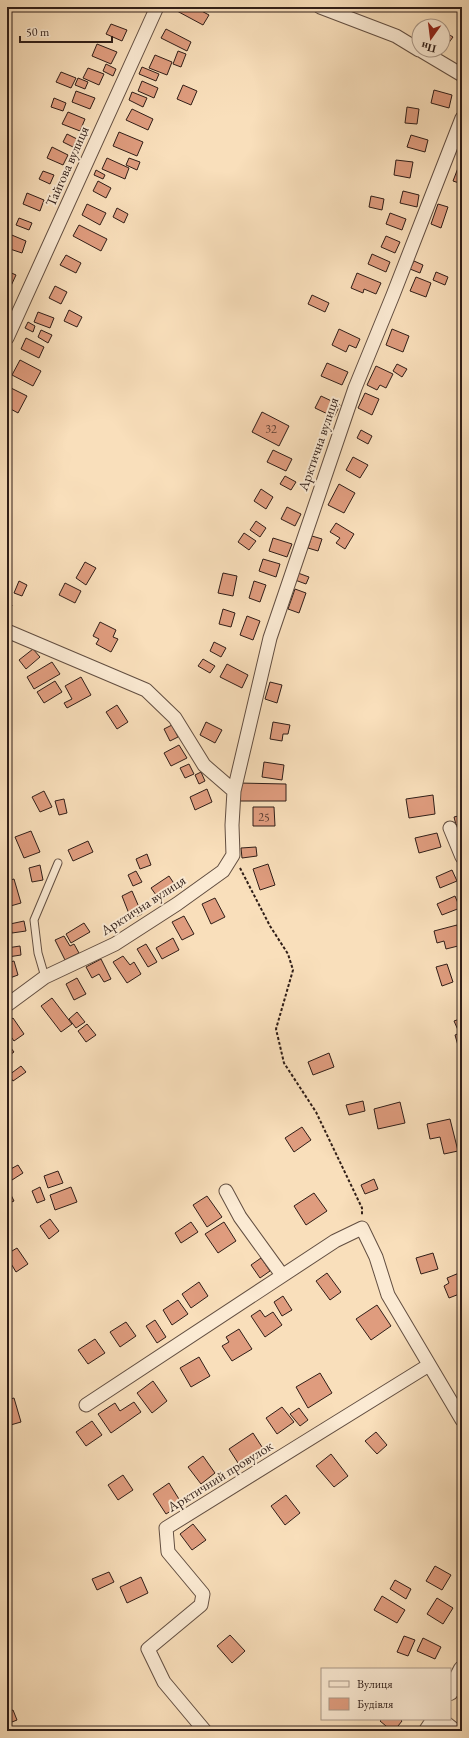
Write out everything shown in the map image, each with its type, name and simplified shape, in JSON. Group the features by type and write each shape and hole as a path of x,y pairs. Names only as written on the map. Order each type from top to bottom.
{"street":[{"name":"Тайгова вулиця","path":"7,338 156,7"},
{"path":"320,7 396,36 411,45"},
{"path":"433,58 462,75"},
{"name":"Арктична вулиця","path":"7,1005 45,977 122,940 223,871 233,854 232,825 234,791 270,638 355,388 393,296 462,118"},
{"path":"7,631 146,690 176,718 204,765 234,791"},
{"path":"450,828 462,857"},
{"path":"226,1191 240,1217 282,1275"},
{"path":"86,1405 335,1241 362,1228 376,1257 388,1295 462,1420"},
{"name":"Арктичний провулок","path":"205,1731 164,1682 148,1649 201,1605 203,1594 168,1552 166,1528 429,1365"},
{"path":"451,1690 462,1669"},
{"path":"427,1731 434,1720"},
{"path":"442,1720 456,1731"}],"lane":[{"path":"45,977 38,953 34,920 58,864"}],"path":[{"path":"233,854 270,926 288,954 293,970 276,1029 284,1064 319,1119 362,1208 362,1228"}],"building":[{"path":"179,7 194,7 209,15 203,25 177,11"},
{"path":"111,24 127,30 122,41 106,34"},
{"path":"166,29 191,42 187,51 161,38"},
{"path":"97,44 117,52 111,64 92,56"},
{"path":"178,51 186,54 181,67 173,64"},
{"path":"155,55 172,62 167,75 149,68"},
{"path":"106,64 116,69 113,76 103,71"},
{"path":"142,67 159,74 156,81 139,74"},
{"path":"88,68 104,74 99,85 83,78"},
{"path":"61,72 76,78 71,88 56,82"},
{"path":"78,78 88,82 85,89 75,85"},
{"path":"142,81 158,88 154,98 138,91"},
{"path":"183,85 197,91 191,105 177,99"},
{"path":"434,90 452,95 449,108 431,103"},
{"path":"76,91 95,98 90,109 72,102"},
{"path":"132,92 147,98 143,107 129,100"},
{"path":"54,98 66,103 63,111 51,107"},
{"path":"407,107 419,109 417,124 405,123"},
{"path":"132,109 153,119 148,130 126,120"},
{"path":"68,112 85,119 80,131 62,124"},
{"path":"119,132 143,142 137,156 113,146"},
{"path":"67,134 77,139 73,147 63,142"},
{"path":"411,135 428,140 425,152 407,147"},
{"path":"52,147 68,155 63,165 47,158"},
{"path":"107,158 129,168 125,179 102,169"},
{"path":"129,158 140,162 137,170 126,165"},
{"path":"396,160 413,162 410,178 394,175"},
{"path":"458,168 462,170 462,184 453,181"},
{"path":"96,170 105,175 103,179 94,175"},
{"path":"43,171 54,175 50,184 39,179"},
{"path":"98,181 111,188 106,198 93,191"},
{"path":"403,191 419,195 417,207 400,203"},
{"path":"27,193 44,200 40,211 23,204"},
{"path":"371,196 384,199 382,210 369,207"},
{"path":"87,204 106,213 100,225 82,215"},
{"path":"438,204 448,207 441,228 431,224"},
{"path":"117,208 128,214 124,223 113,217"},
{"path":"390,213 406,219 402,230 386,224"},
{"path":"19,218 32,223 29,230 16,225"},
{"path":"79,225 107,239 101,251 73,236"},
{"path":"7,233 26,241 22,253 7,248"},
{"path":"386,236 400,242 395,253 381,247"},
{"path":"372,254 390,262 386,272 368,264"},
{"path":"66,255 81,263 76,273 60,265"},
{"path":"414,261 423,265 420,273 410,269"},
{"path":"7,271 16,275 10,288 7,287"},
{"path":"436,272 448,277 445,285 433,280"},
{"path":"357,273 381,283 376,294 364,289 363,293 351,288"},
{"path":"416,277 431,283 426,297 410,291"},
{"path":"55,286 67,292 61,304 49,298"},
{"path":"312,295 329,303 325,312 308,304"},
{"path":"69,310 82,317 77,327 64,321"},
{"path":"38,312 54,318 50,328 34,322"},
{"path":"28,322 35,326 33,332 25,328"},
{"path":"339,329 360,339 356,348 349,345 346,352 332,345"},
{"path":"392,329 409,336 403,352 386,345"},
{"path":"41,330 52,335 48,343 38,337"},
{"path":"26,338 44,347 39,358 21,349"},
{"path":"20,360 41,371 33,386 12,375"},
{"path":"327,363 348,372 342,385 321,376"},
{"path":"397,364 407,369 402,377 393,371"},
{"path":"376,366 393,374 386,388 380,385 377,390 367,385"},
{"path":"7,386 27,396 18,413 7,407"},
{"path":"365,393 379,399 372,415 358,408"},
{"path":"321,396 340,405 334,417 315,408"},
{"path":"262,412 289,426 279,446 252,432"},
{"path":"361,430 372,436 368,444 357,438"},
{"path":"273,450 292,459 286,471 267,462"},
{"path":"353,457 368,465 360,478 346,470"},
{"path":"285,476 296,482 291,490 280,484"},
{"path":"339,484 355,493 344,513 328,505"},
{"path":"261,489 273,497 266,509 254,501"},
{"path":"287,507 301,514 295,526 281,519"},
{"path":"256,521 266,528 260,537 250,530"},
{"path":"336,523 354,534 345,549 336,543 340,538 330,532"},
{"path":"244,533 256,541 249,550 238,542"},
{"path":"312,536 322,539 318,551 308,548"},
{"path":"273,538 292,544 287,557 269,551"},
{"path":"263,559 280,564 276,577 259,571"},
{"path":"85,562 96,568 86,585 76,578"},
{"path":"223,573 237,576 233,596 218,593"},
{"path":"298,573 309,577 306,584 295,580"},
{"path":"19,581 27,585 22,596 14,593"},
{"path":"254,581 266,585 260,602 249,598"},
{"path":"65,583 81,591 75,603 59,595"},
{"path":"295,589 306,593 299,613 288,609"},
{"path":"7,603 12,605 7,618"},
{"path":"223,609 235,613 231,627 219,624"},
{"path":"247,616 260,621 253,640 240,635"},
{"path":"100,622 116,630 113,637 118,639 111,652 96,644 99,639 93,636"},
{"path":"214,642 226,648 221,657 210,651"},
{"path":"33,649 40,657 26,669 19,660"},
{"path":"203,659 215,666 210,673 198,666"},
{"path":"52,662 60,674 34,689 27,677"},
{"path":"227,664 248,675 242,688 220,677"},
{"path":"81,677 91,695 67,708 64,703 72,699 65,686"},
{"path":"55,681 62,692 44,703 37,692"},
{"path":"270,682 282,685 277,703 265,699"},
{"path":"117,705 128,722 117,729 106,712"},
{"path":"206,722 222,730 215,743 200,735"},
{"path":"273,722 290,725 288,734 283,734 282,741 270,739"},
{"path":"172,725 178,737 170,741 164,729"},
{"path":"179,745 187,758 171,766 164,753"},
{"path":"264,762 284,765 282,780 262,777"},
{"path":"189,764 194,774 185,778 180,768"},
{"path":"201,772 205,781 199,784 195,775"},
{"path":"238,783 286,784 286,801 238,801"},
{"path":"207,789 212,802 195,810 190,797"},
{"path":"44,791 52,807 40,812 32,797"},
{"path":"433,795 435,814 409,818 406,799"},
{"path":"64,799 67,813 59,815 55,801"},
{"path":"253,807 274,807 275,826 253,826"},
{"path":"462,815 462,824 456,825 454,817"},
{"path":"31,831 40,852 24,858 15,837"},
{"path":"437,833 441,847 419,853 415,838"},
{"path":"88,841 93,852 73,861 68,850"},
{"path":"256,847 257,856 242,858 241,848"},
{"path":"147,854 151,865 140,869 136,859"},
{"path":"268,864 275,885 260,890 253,869"},
{"path":"40,865 43,880 32,882 29,868"},
{"path":"452,870 457,881 440,888 436,877"},
{"path":"136,871 142,882 133,886 128,875"},
{"path":"169,876 177,888 159,899 151,888"},
{"path":"14,879 21,903 7,907 7,881"},
{"path":"132,891 142,914 131,919 122,896"},
{"path":"455,896 460,908 442,915 437,904"},
{"path":"215,898 225,917 211,924 202,904"},
{"path":"184,916 194,934 182,940 172,922"},
{"path":"7,921 11,939 7,940"},
{"path":"24,921 26,931 12,933 10,924"},
{"path":"84,923 90,932 71,943 66,934"},
{"path":"457,925 462,945 446,949 444,941 437,943 434,931"},
{"path":"64,936 70,946 74,944 79,953 65,960 55,940"},
{"path":"173,938 179,950 162,959 156,948"},
{"path":"146,944 157,962 148,967 137,949"},
{"path":"20,946 21,955 8,957 7,948"},
{"path":"123,956 130,965 134,962 141,974 127,983 113,962"},
{"path":"101,959 111,979 104,982 99,974 92,978 86,967"},
{"path":"14,961 18,975 7,979 7,963"},
{"path":"447,964 453,982 442,986 436,967"},
{"path":"77,978 86,994 74,1000 66,984"},
{"path":"52,998 72,1024 61,1032 41,1006"},
{"path":"77,1012 85,1022 76,1028 69,1019"},
{"path":"13,1018 24,1034 14,1041 7,1031 7,1022"},
{"path":"462,1018 462,1028 458,1030 454,1021"},
{"path":"87,1024 96,1035 86,1042 78,1031"},
{"path":"462,1032 462,1049 459,1049 455,1035"},
{"path":"7,1043 14,1052 7,1057"},
{"path":"329,1053 334,1067 313,1075 308,1062"},
{"path":"21,1066 26,1072 13,1081 9,1075"},
{"path":"363,1101 365,1111 349,1115 346,1105"},
{"path":"400,1102 405,1123 378,1129 374,1109"},
{"path":"450,1119 458,1151 444,1154 440,1137 430,1139 427,1124"},
{"path":"302,1127 311,1140 294,1152 285,1138"},
{"path":"18,1165 23,1173 12,1180 7,1171"},
{"path":"58,1171 63,1183 48,1188 44,1176"},
{"path":"374,1179 378,1189 365,1194 361,1185"},
{"path":"7,1187 14,1201 7,1204"},
{"path":"40,1187 45,1200 37,1203 32,1191"},
{"path":"71,1187 77,1202 55,1210 50,1195"},
{"path":"314,1193 327,1211 306,1225 294,1206"},
{"path":"207,1196 222,1217 207,1227 193,1205"},
{"path":"50,1219 59,1231 49,1239 40,1226"},
{"path":"191,1222 198,1232 181,1243 175,1233"},
{"path":"224,1222 236,1241 218,1253 205,1234"},
{"path":"17,1248 28,1264 16,1272 7,1257 7,1254"},
{"path":"433,1253 438,1269 421,1274 416,1258"},
{"path":"261,1258 270,1271 260,1278 251,1265"},
{"path":"327,1273 341,1292 330,1300 316,1281"},
{"path":"459,1273 462,1278 462,1293 449,1298 444,1286 449,1283 447,1278"},
{"path":"199,1282 208,1296 191,1308 182,1294"},
{"path":"283,1296 292,1310 282,1316 274,1302"},
{"path":"178,1300 188,1314 172,1325 163,1310"},
{"path":"377,1305 391,1326 371,1340 356,1319"},
{"path":"260,1310 265,1317 273,1312 282,1325 265,1337 251,1316"},
{"path":"155,1320 166,1337 157,1343 146,1326"},
{"path":"126,1322 136,1336 120,1347 110,1332"},
{"path":"239,1329 252,1349 232,1361 222,1346 229,1342 226,1337"},
{"path":"95,1339 105,1353 88,1364 78,1350"},
{"path":"199,1357 210,1376 191,1387 180,1368"},
{"path":"320,1373 332,1393 308,1408 296,1387"},
{"path":"153,1381 167,1401 152,1413 137,1393"},
{"path":"14,1398 21,1422 7,1426 7,1400"},
{"path":"134,1402 141,1412 111,1433 98,1414 115,1403 120,1411"},
{"path":"282,1407 294,1422 277,1434 266,1418"},
{"path":"299,1408 308,1420 300,1426 290,1414"},
{"path":"92,1421 102,1435 86,1446 76,1432"},
{"path":"376,1432 387,1445 377,1454 365,1441"},
{"path":"253,1433 264,1450 240,1466 229,1449"},
{"path":"331,1454 348,1476 334,1487 316,1466"},
{"path":"203,1456 215,1473 201,1484 188,1467"},
{"path":"123,1475 133,1490 118,1500 108,1485"},
{"path":"169,1483 182,1504 166,1514 153,1494"},
{"path":"286,1495 300,1513 285,1525 271,1506"},
{"path":"193,1524 206,1540 192,1550 180,1534"},
{"path":"435,1566 451,1575 442,1590 426,1581"},
{"path":"109,1572 114,1582 97,1590 92,1579"},
{"path":"141,1577 148,1593 127,1603 120,1587"},
{"path":"395,1580 411,1589 406,1599 390,1589"},
{"path":"382,1596 405,1610 397,1623 374,1610"},
{"path":"437,1598 453,1608 443,1624 427,1614"},
{"path":"230,1635 245,1651 232,1663 217,1646"},
{"path":"404,1636 415,1640 408,1656 397,1652"},
{"path":"423,1638 441,1647 435,1659 417,1651"},
{"path":"13,1710 17,1720 7,1724 7,1712"},
{"path":"380,1721 402,1721 394,1731 392,1731"}]}
